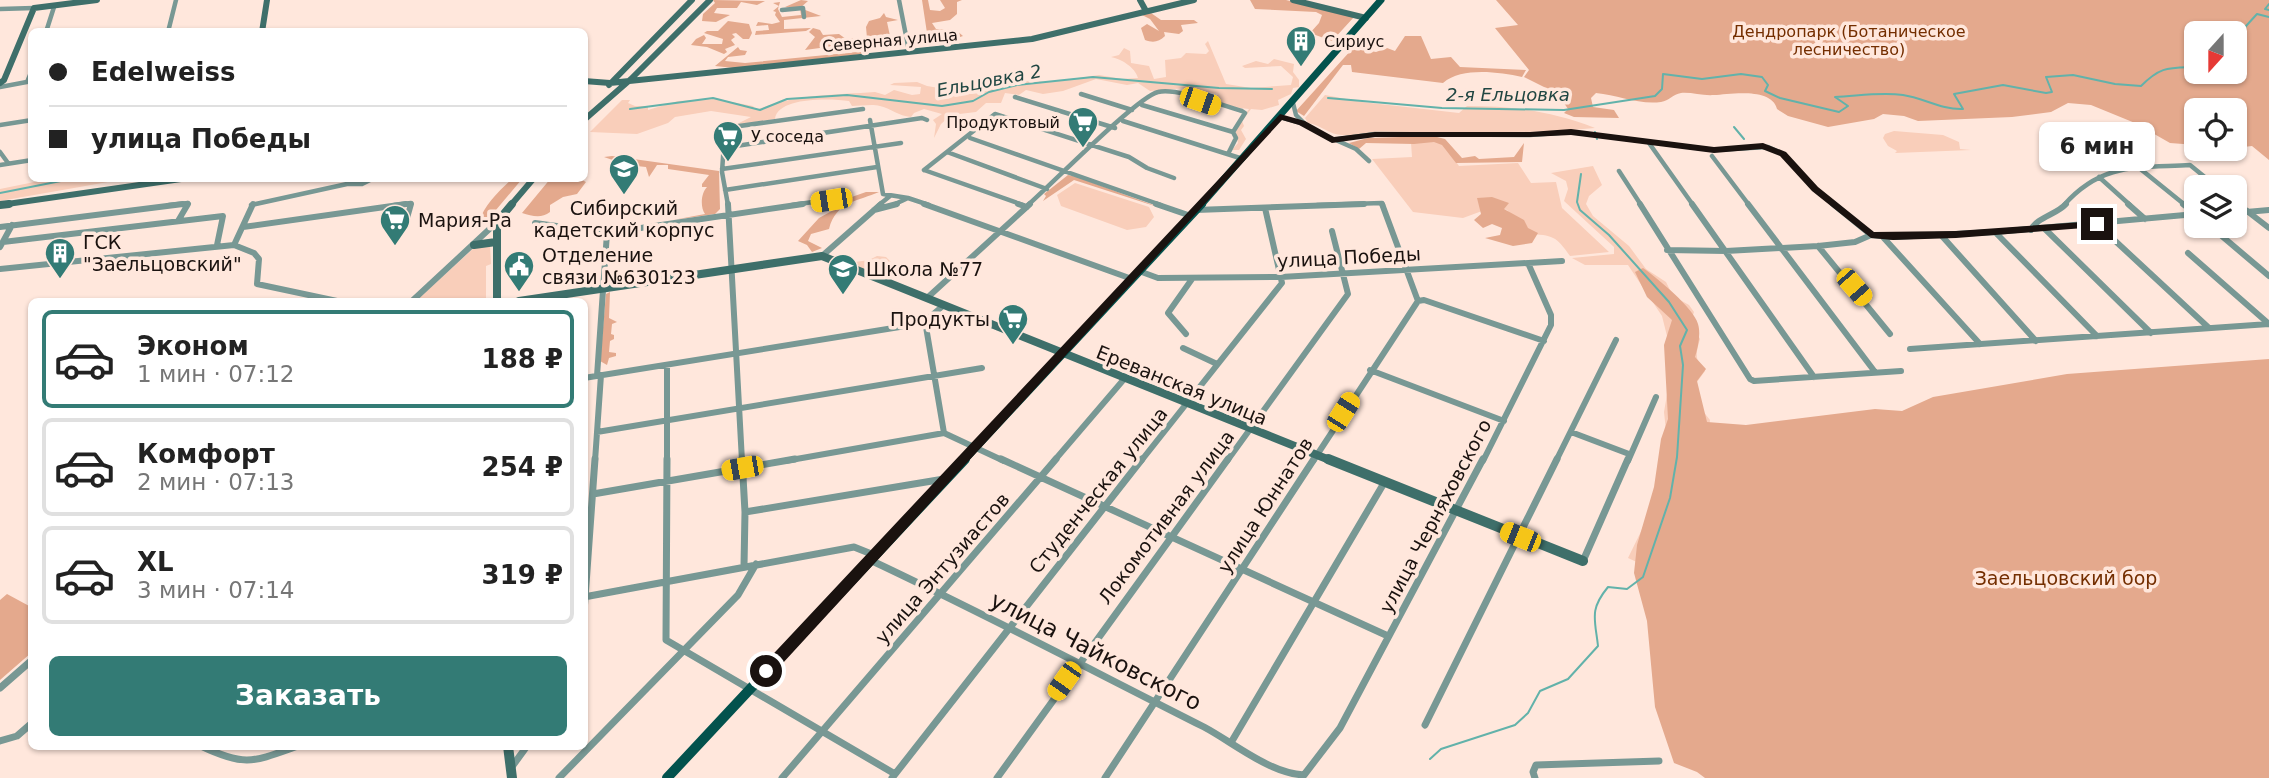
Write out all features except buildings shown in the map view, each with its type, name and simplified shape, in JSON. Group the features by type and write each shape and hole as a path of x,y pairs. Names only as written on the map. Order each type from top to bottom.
{"main road":[{"path":"667,778 1193,213 1293,103 1381,0"}],"street":[{"path":"0,9 54,7 97,0"},
{"path":"169,28 176,0"},
{"path":"263,28 267,0"},
{"path":"604,101 610,83 692,0"},
{"path":"588,116 710,0"},
{"path":"899,0 909,51"},
{"path":"1140,0 1146,11"},
{"name":"Северная улица","path":"588,81 610,83 1032,39 1194,0"},
{"path":"1293,0 1366,18"},
{"path":"47,28 54,7"},
{"path":"0,85 34,8"},
{"path":"782,10 803,8 804,17"},
{"path":"0,85 28,82"},
{"path":"927,298 1132,110 1160,91 1245,113 1233,132"},
{"path":"1081,94 1132,110"},
{"path":"1015,97 1115,128"},
{"path":"1293,103 1296,115 1306,125 1323,136 1356,149 1369,161"},
{"path":"1142,104 1233,132 1236,138 1228,154"},
{"path":"744,566 745,512 730,268 730,215 722,169 725,128 863,109"},
{"path":"1027,207 923,170 970,138 995,114 1139,161 1147,168 1174,178"},
{"path":"1280,117 1306,125"},
{"path":"723,148 871,123 922,118 927,121"},
{"path":"0,125 28,121"},
{"path":"1123,121 1242,159"},
{"path":"871,123 880,189 883,194 908,198 1132,279"},
{"path":"1336,140 1375,134 1530,135 1571,132 1714,150 1752,146 1773,148 1793,164 1815,189 1871,235"},
{"path":"970,138 1193,213 1382,203 1418,301 1424,300 1544,341"},
{"path":"722,169 901,143"},
{"path":"1649,143 1814,377"},
{"path":"0,152 8,163"},
{"path":"947,152 1047,189"},
{"path":"1712,156 1875,372"},
{"path":"0,165 28,160"},
{"path":"2031,230 2034,223 2060,210 2075,193 2115,169 2190,165 2202,175"},
{"path":"725,190 877,167"},
{"path":"2138,167 2184,204"},
{"path":"1619,171 1667,250 1754,381 1901,371"},
{"path":"2099,177 2145,219"},
{"path":"0,205 160,182"},
{"path":"234,245 252,204 366,182"},
{"path":"415,298 497,222 531,182"},
{"path":"822,256 890,196"},
{"path":"535,223 607,233 848,197"},
{"path":"874,210 888,208 908,198"},
{"path":"0,227 188,203 178,221"},
{"path":"243,227 411,203 407,218"},
{"path":"1265,208 1281,277"},
{"path":"2248,212 2269,210"},
{"path":"2248,212 2269,228"},
{"path":"1667,250 1726,251 1818,246 1855,242 1871,235 1941,235 2031,230 2184,215"},
{"path":"2,244 223,216 217,245"},
{"path":"497,222 497,298"},
{"path":"2097,224 2209,328"},
{"path":"2,244 12,225"},
{"path":"2045,229 2151,332"},
{"name":"Локомотивная улица","path":"997,778 1077,662 1251,430 1348,294 1332,231"},
{"path":"1996,232 2097,336"},
{"path":"588,558 607,233"},
{"path":"1941,235 2036,341"},
{"path":"1882,236 1980,344"},
{"path":"2224,238 2269,276"},
{"path":"474,244 496,242"},
{"path":"0,269 234,245 254,253 259,259 257,284 323,298"},
{"path":"1818,246 1890,334"},
{"path":"2188,253 2269,324"},
{"name":"Ереванская улица","path":"537,298 822,256 1583,561"},
{"name":"улица Победы","path":"1139,271 1158,278 1281,277 1562,261"},
{"name":"улица Черняховского","path":"1304,775 1340,728 1504,421 1551,325 1551,315 1528,262"},
{"name":"Студенческая улица","path":"893,776 1282,283 1281,277"},
{"path":"1186,334 1168,313 1192,279"},
{"name":"улица Юннатов","path":"1105,778 1370,370 1418,301"},
{"path":"588,377 925,321 944,305"},
{"path":"925,321 944,433"},
{"path":"1910,349 2269,324"},
{"path":"1425,725 1616,340"},
{"path":"1183,348 1217,364"},
{"path":"667,365 666,639 682,651 822,730 893,776"},
{"path":"597,432 982,368"},
{"path":"1370,370 1504,421"},
{"name":"улица Энтузиастов","path":"782,778 1125,378"},
{"path":"1583,561 1656,397"},
{"path":"1571,432 1629,454"},
{"path":"593,494 944,433 1388,636"},
{"path":"745,512 944,480"},
{"path":"1232,741 1384,483"},
{"name":"улица Чайковского","path":"588,596 854,547 1232,741 1285,773 1304,775"},
{"path":"588,748 738,595 756,564"},
{"path":"0,688 28,664"},
{"path":"0,741 17,736 28,726"},
{"path":"209,750 234,762 245,763 286,750"},
{"path":"508,750 511,773"},
{"path":"511,773 525,750"},
{"path":"559,778 586,750"},
{"path":"1535,778 1533,772 1536,765 1659,761"}],"shaded area":[{"path":"1208,41 1226,84 1251,88 1291,85 1293,77 1281,66 1242,66 1256,61 1268,64 1274,59 1294,64 1293,72 1299,80 1299,87 1293,88 1291,94 1278,100 1279,105 1262,110 1251,109 1242,121 1244,126 1241,130 1246,139 1239,150 1232,150 1238,143 1235,128 1249,109 1214,105 1213,99 1218,94 1185,88 1150,91 1138,83 1127,85 1096,79 1063,91 1043,94 1026,90 1019,95 1005,93 1001,103 986,103 976,112 951,115 941,124 934,138 936,124 933,120 942,114 924,109 911,117 880,106 852,106 849,101 830,99 794,103 785,106 775,119 735,125 751,117 711,111 675,117 668,123 637,134 590,132 622,100 630,100 628,103 635,106 648,106 648,110 678,101 716,99 753,106 756,110 814,96 875,92 885,95 894,90 912,95 920,94 921,87 890,85 894,83 917,82 945,89 1029,81 1051,82 1099,75 1122,79 1138,78 1127,64 1111,57 1119,55 1124,48 1130,51 1131,63 1149,66 1154,79 1166,77 1165,60 1181,58 1186,53 1206,54 1209,51 1205,44"},
{"path":"1325,95 1459,113 1467,106 1516,108 1563,117 1595,128 1338,135 1308,123 1305,118"},
{"path":"1894,131 1943,135 1959,142 1960,149 1971,150 1895,153 1897,151 1888,146 1883,138 1885,134"},
{"path":"1442,142 1459,166 1518,163 1531,183 1556,182 1562,208 1609,252 1570,256 1553,238 1528,234 1507,210 1480,203 1482,211 1463,218 1413,212 1372,159 1412,157 1411,143"},
{"path":"1593,166 1602,185 1589,196 1586,204 1593,216 1629,246 1646,269 1666,282 1673,296 1689,305 1694,312 1691,321 1700,339 1697,356 1705,371 1697,382 1698,405 1710,420 1706,462 1665,575 1628,558 1652,509 1668,450 1664,412 1673,360 1662,316 1628,265 1585,265 1572,258 1614,254 1614,247 1564,201 1568,189 1566,181 1551,173"},
{"path":"34,182 108,182 0,201 0,189"},
{"path":"1075,183 1149,207 1154,217 1146,227 1127,230 1061,206 1057,195"},
{"path":"490,245 491,264 486,266 486,298 419,298 475,247"},
{"path":"877,256 886,257 894,268 881,270 883,274 880,276 848,263 869,260"}],"green space":[{"path":"713,0 765,1 757,5 741,2 737,8 717,8 714,13 730,15 716,22 702,21 703,14 715,3"},
{"path":"801,0 808,1 800,8 821,16 784,20 784,29 811,28 806,31 755,35 756,31 769,30 768,25 756,26 758,22 780,22 773,11 779,6 782,17 801,15 800,9 785,7"},
{"path":"922,0 928,0 930,10 940,11 945,8 940,0 962,0 957,2 957,14 950,20 932,23 936,29 956,30 963,36 957,38 955,31 945,32 945,40 927,33"},
{"path":"1250,0 1286,0 1354,17 1332,41 1310,33 1322,15 1316,12 1255,9"},
{"name":"Дендропарк (Ботаническое лесничество)","path":"1496,0 2269,0 2269,160 2252,146 2247,147 2247,98 2184,98 2184,144 2170,143 2135,123 2091,105 2068,103 2051,112 2012,117 1918,121 1904,116 1883,114 1874,119 1828,127 1788,116 1777,109 1774,102 1767,97 1750,93 1681,93 1653,103 1596,93 1591,98 1593,107 1614,110 1619,118 1574,117 1564,113 1568,109 1558,94 1524,77 1529,70 1495,28 1518,25"},
{"path":"884,13 886,17 898,20 887,22 890,36 878,40 867,38 866,27 869,21 880,18"},
{"path":"1151,13 1161,20 1194,20 1198,23 1181,25 1183,31 1179,34 1164,32 1165,36 1160,40 1148,41 1145,40 1141,28 1147,24 1159,31 1150,19 1142,15"},
{"path":"728,21 749,24 752,33 749,39 732,34 735,37 731,40 735,45 725,49 727,52 724,54 707,47 691,45 704,35 706,38 702,44 722,44 723,39 704,33 718,31"},
{"path":"813,28 820,30 823,35 839,34 846,39 856,38 857,43 805,50 815,37 809,32"},
{"path":"1405,36 1421,36 1431,59 1451,57 1460,67 1526,70 1522,77 1491,72 1470,73 1443,83 1352,72 1351,65 1343,65 1304,116 1296,111 1353,48 1376,52 1387,48 1395,51"},
{"path":"738,47 747,51 745,55 728,57 725,61 745,63 867,51 863,54 734,68 715,66"},
{"path":"1433,136 1445,139 1462,158 1514,157 1524,143 1522,162 1456,163 1442,145 1434,142 1366,143 1359,149 1349,143 1368,138"},
{"path":"604,157 719,171 720,209 715,214 673,220 705,214 702,200 707,187 702,187 702,184 709,175 657,165 649,177 646,167 627,165"},
{"path":"1068,175 1164,209 1074,180 1043,201 1046,196 1044,194"},
{"path":"509,182 519,182 485,223 479,222 481,216"},
{"path":"548,182 586,182 577,194 563,197 550,205 550,212 543,216 522,213"},
{"path":"866,192 879,192 849,203 837,213 829,229 811,234 808,241 822,248 812,252 807,245 798,241 819,218 839,207 840,204 833,201 832,195 846,199"},
{"path":"1492,197 1509,203 1504,209 1524,220 1528,228 1538,233 1532,243 1513,246 1485,238 1500,235 1502,228 1492,224 1483,228 1474,220 1481,214 1477,198"},
{"name":"Заельцовский бор","path":"1643,268 1683,302 1698,324 1695,357 1706,369 1697,381 1707,422 1746,425 1875,409 1902,411 1933,397 2067,374 2269,359 2269,778 1705,778 1674,763 1655,707 1647,621 1634,573 1637,545 1654,487 1661,439 1668,419 1664,345 1672,320 1647,297 1635,272"},
{"path":"610,292 609,318 617,322 612,324 611,334 614,339 610,341 609,352 616,353 616,356 609,358 607,365 600,361 606,294"},
{"path":"7,594 28,605 28,656 0,680 0,600"}],"waterway":[{"name":"2-я Ельцовка","path":"2269,4 2265,9 2269,10"},
{"name":"2-я Ельцовка","path":"2247,25 2257,14 2269,17"},
{"name":"2-я Ельцовка","path":"1328,98 1442,108 1564,110 1655,96 1662,89 1663,74 1702,79 1741,74 1762,77 1768,85 1765,91 1780,98 1839,112 1848,106 1835,97 1877,94 1903,95 1947,108 1963,109 1954,94 2003,85 2046,93 2052,92 2046,77 2073,75 2115,84 2141,86 2160,71 2184,68"},
{"name":"Ельцовка 2","path":"630,109 713,98 760,110 787,99 847,95 942,106 973,101 989,92 1017,85 1093,77 1219,88 1272,89"},
{"path":"1734,127 1744,139"},
{"path":"1595,132 1597,139"},
{"path":"1430,759 1441,749 1515,725 1528,713 1540,691 1568,679 1598,646 1595,615 1602,595 1608,587 1627,589 1643,577 1670,498 1677,457 1683,365 1680,346 1687,330 1669,302 1609,235 1580,210 1577,202 1581,174"},
{"name":"Ельцовка 2","path":"0,193 56,182"}],"place":[{"name":"Сириус","path":"1301,68"},
{"name":"Продуктовый","path":"1083,149"},
{"name":"У соседа","path":"728,163"},
{"name":"Сибирский кадетский корпус","path":"624,196"},
{"name":"Мария-Ра","path":"395,247"},
{"name":"ГСК \"Заельцовский\"","path":"60,280"},
{"name":"Отделение связи №630123","path":"519,293"},
{"name":"Школа №77","path":"843,296"},
{"name":"Продукты","path":"1013,346"}],"route":[{"path":"766,671 1280,117 1302,123 1332,140 1375,134 1530,135 1571,132 1714,150 1763,146 1783,154 1815,189 1871,235 1893,237 1956,234 2097,224"}]}
